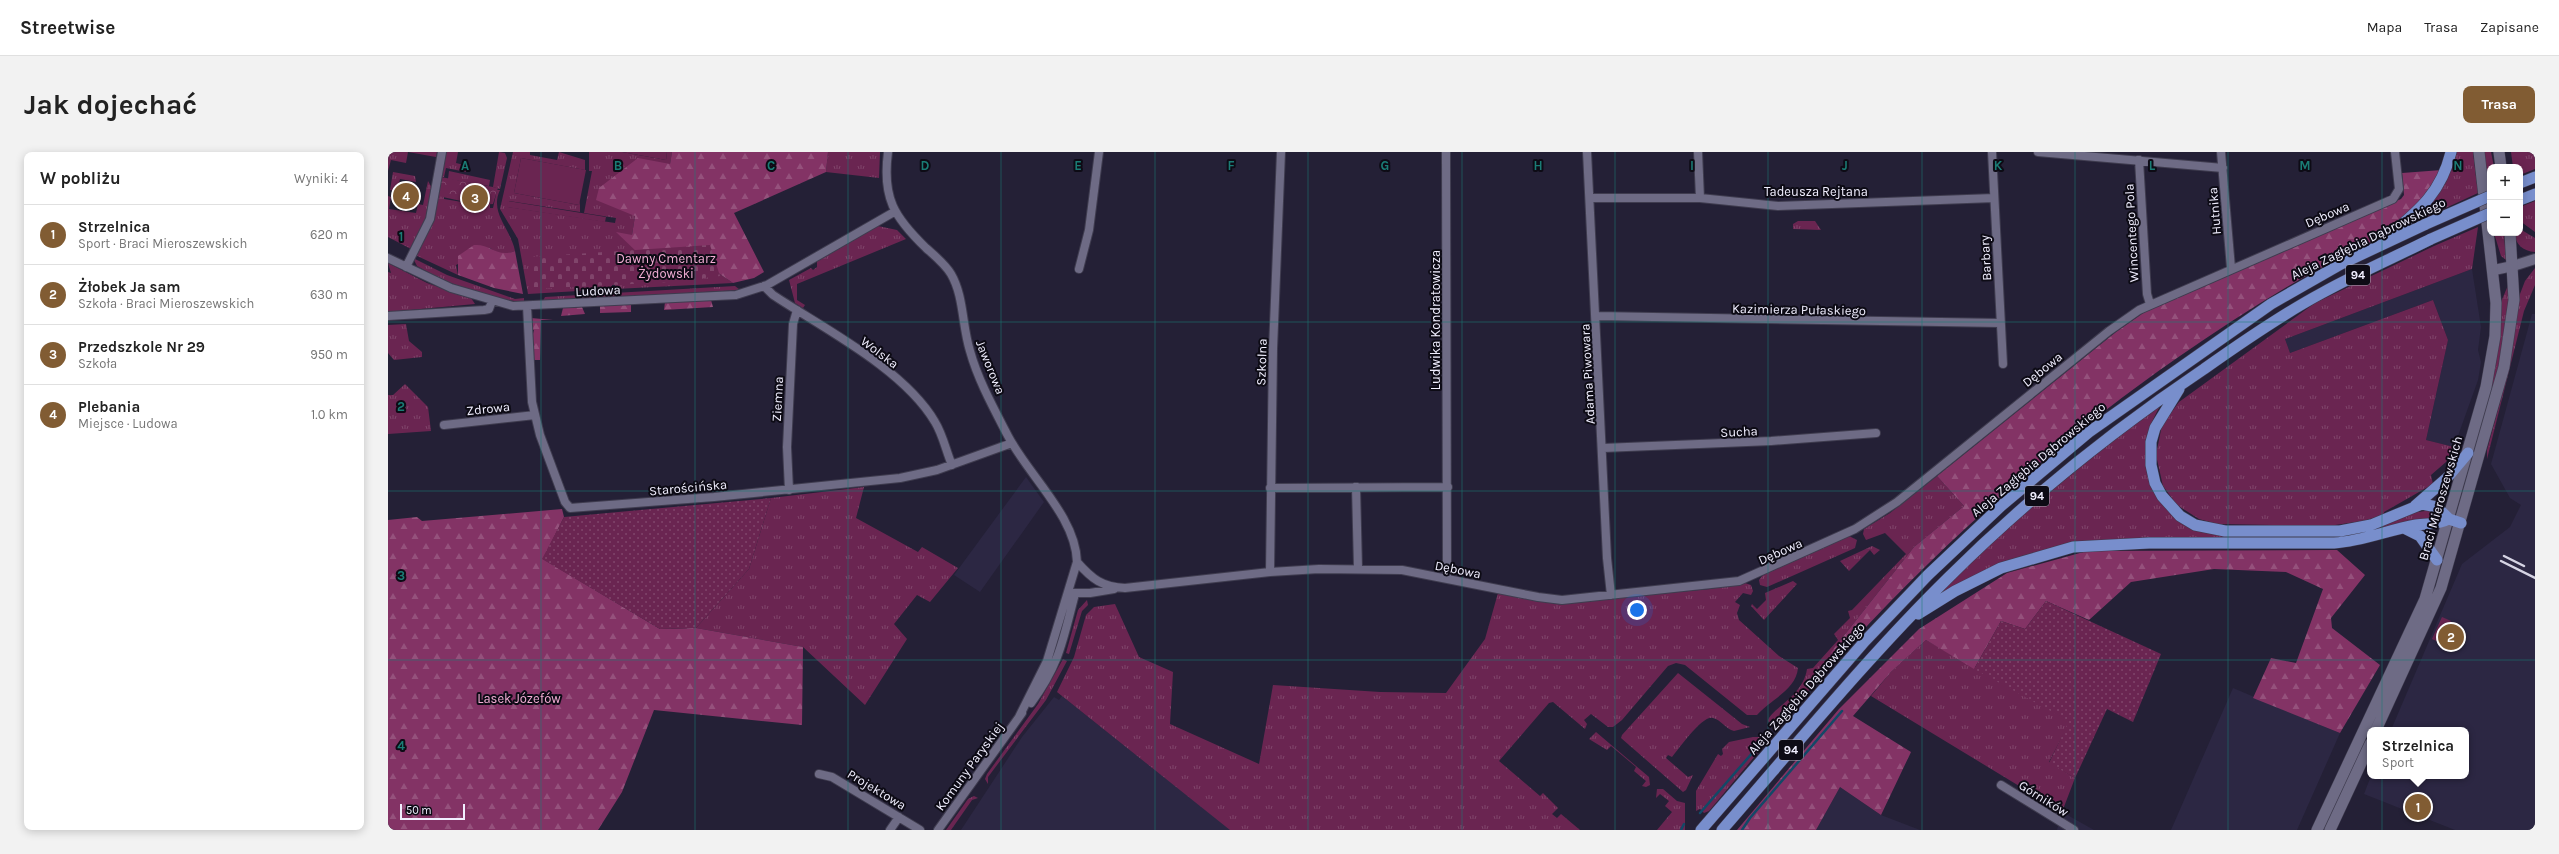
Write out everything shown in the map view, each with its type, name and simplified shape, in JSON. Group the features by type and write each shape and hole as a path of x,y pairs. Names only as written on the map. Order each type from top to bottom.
{"main road":[{"path":"2373,249 2423,207 2443,175 2451,152"},
{"name":"Braci Mieroszewskich","path":"2317,830 2418,615 2437,560 2486,387 2495,336 2494,270 2479,152"},
{"path":"2499,152 2501,164"},
{"path":"2523,182 2535,177"},
{"path":"2523,199 2535,194"},
{"name":"Aleja Zagłębia Dąbrowskiego","path":"1701,830 1865,641 1928,575 2001,506 2089,432 2233,328 2304,284 2373,249 2487,197"},
{"name":"Aleja Zagłębia Dąbrowskiego","path":"1722,830 1852,679 1904,623 1980,547 2051,483 2104,440 2183,383 2308,301 2431,239 2487,214"},
{"name":"Braci Mieroszewskich","path":"2377,727 2438,595 2461,522 2506,361 2513,315 2513,266 2510,236"},
{"path":"2183,383 2155,428 2151,442 2150,458 2158,490 2167,503 2189,522 2210,529 2225,531 2340,531 2371,525 2414,506 2447,478 2468,453"},
{"path":"2414,506 2434,506 2445,512 2449,519"},
{"path":"1904,623 1955,591 2001,568 2073,547 2149,544 2334,544 2372,538 2404,528 2442,523 2449,519 2461,522"},
{"path":"2404,528 2423,538 2437,560"},
{"path":"2330,830 2367,750"}],"street":[{"path":"406,267 430,219 442,152"},
{"name":"Jaworowa","path":"888,152 888,192 894,212 905,227 936,257 951,275 972,357 1012,443 1072,531 1077,549 1077,562 1072,593"},
{"path":"1079,268 1089,230 1099,152"},
{"name":"Szkolna","path":"1270,572 1270,488 1281,152"},
{"name":"Ludwika Kondratowicza","path":"1446,152 1448,487 1447,579"},
{"name":"Adama Piwowara","path":"1587,152 1597,316 1607,558 1611,595"},
{"path":"1698,152 1700,198"},
{"name":"Barbary","path":"1992,152 2003,364"},
{"path":"2038,152 2222,168"},
{"name":"Hutnika","path":"2221,152 2231,268"},
{"name":"Dębowa","path":"1077,562 1092,579 1102,584 1125,588 1270,572 1358,568 1402,570 1547,599 1611,595 1739,581 1856,529 1897,502 2109,331 2150,304 2393,199 2399,189 2395,152"},
{"name":"Wincentego Pola","path":"2139,160 2147,294 2150,304"},
{"name":"Tadeusza Rejtana","path":"1590,198 1700,198 1778,206 1994,198"},
{"name":"Ludowa","path":"388,258 451,288 492,301 527,306 717,296 744,293 764,286 894,212"},
{"path":"2494,270 2535,259"},
{"name":"Wolska","path":"764,286 773,295 873,360 917,399 936,423 952,465"},
{"path":"388,316 484,310 489,309 492,301"},
{"name":"Starościńska","path":"527,306 529,379 534,415 565,502 570,508 789,490 900,478 952,465 1012,443"},
{"name":"Ziemna","path":"789,490 787,441 793,324 797,310"},
{"name":"Kazimierza Pułaskiego","path":"1597,316 2000,323"},
{"name":"Zdrowa","path":"444,425 534,415"},
{"name":"Sucha","path":"1603,448 1771,441 1876,433"},
{"path":"1356,487 1358,568"},
{"path":"1270,488 1448,487"},
{"path":"1072,593 1125,588"},
{"name":"Komuny Paryskiej","path":"938,830 1019,717 1047,661 1072,593"},
{"name":"Projektowa","path":"820,774 832,777 920,830"},
{"name":"Górników","path":"2001,785 2074,830"},
{"path":"890,830 899,817"}],"shaded area":[{"path":"2472,269 2481,327 2478,350 2481,362 2478,380 2454,447 2426,440 2448,340 2433,300 2290,353 2285,339"},
{"path":"2532,314 2535,314 2535,830 2455,830 2364,794 2370,779 2469,779 2469,727 2392,727 2462,564 2510,527 2521,505 2510,498 2491,464"},
{"path":"1026,477 1044,502 980,592 954,575"},
{"path":"2233,688 2340,733 2297,830 2171,830"},
{"path":"1062,696 1231,830 961,830 1022,737 1054,697 1059,700"},
{"path":"1840,787 1881,815 1920,830 1816,830"},
{"path":"2062,812 2094,830 2057,830"}],"green space":[{"path":"388,152 408,152 406,163 391,160 388,171"},
{"path":"408,152 437,152 436,157"},
{"path":"444,152 458,152 456,163 468,166 466,172 446,168 444,177 441,177 444,199 480,205 490,204 490,208 493,208 497,190 500,190 497,198 497,206 515,251 502,254 490,248 456,265 458,275 415,255 428,229"},
{"path":"499,152 505,153 507,158 500,189 493,187"},
{"path":"513,152 530,152 530,155 557,160 559,152 585,160 585,170 521,158 514,193 579,205 580,200 580,212 509,201 508,207 615,223 616,218 584,213 592,171 589,171 589,152 622,152 666,160 667,152 672,152 670,164 635,216 632,235 708,266 733,283 615,289 615,271 612,271 612,289 528,294 518,239 500,209"},
{"path":"622,152 667,152 666,160"},
{"path":"672,152 828,152 826,172 734,213 764,272 754,278 733,283 708,266 638,253 616,232 632,235 635,216 596,200 599,188 638,158 670,164"},
{"path":"828,152 880,152 879,178 826,172"},
{"path":"2457,152 2473,152 2478,193 2424,218 2423,215 2446,182"},
{"path":"2484,152 2491,152 2493,164 2487,164 2487,176"},
{"path":"2511,152 2535,152 2535,169 2523,174 2523,164 2513,164"},
{"path":"521,158 586,170 579,205 514,193"},
{"path":"2442,170 2420,202 2409,215 2395,226 2366,245 2319,269 2239,316 2130,391 2085,426 1996,501 1953,540 1872,621 1833,663 1831,652 1914,547 1964,506 1937,476 2116,332 2149,309 2401,199 2404,195 2402,173"},
{"path":"449,171 490,180 489,186 448,179"},
{"path":"393,172 415,176 416,182 400,179 397,192 390,190"},
{"path":"441,177 498,188 493,204 480,205 438,196"},
{"path":"428,181 432,188 427,220 411,249 388,237 388,196 391,197 389,209 416,213 418,204 423,205"},
{"path":"508,201 606,217 605,222 507,207"},
{"path":"2535,201 2535,232 2523,223 2523,206"},
{"path":"1798,221 1815,221 1821,230 1793,229 1793,224"},
{"path":"878,226 897,230 906,239 797,284 797,300 805,305 803,308 795,303 789,280 811,268 813,270 817,267 817,261"},
{"path":"2478,227 2472,269 2285,339 2290,353 2433,300 2448,340 2426,440 2454,447 2446,462 2431,475 2433,484 2384,512 2384,515 2363,521 2328,526 2217,524 2199,519 2177,505 2163,486 2156,455 2162,425 2179,402 2315,303 2434,246"},
{"path":"2523,231 2535,238 2535,252 2521,247 2516,241 2515,237 2523,236"},
{"path":"2495,236 2504,236 2506,260 2501,256"},
{"path":"474,245 485,246 503,253 515,251 523,294 494,288 458,275 458,256"},
{"name":"Dawny Cmentarz Żydowski","path":"710,245 720,276 671,282 534,289 530,257"},
{"path":"413,258 447,275 515,299 524,298 524,302 496,298 455,285 417,266"},
{"path":"388,263 427,283 471,298 475,304 388,312 388,272 391,273"},
{"path":"2535,268 2535,285 2524,311 2487,459 2487,450 2509,369 2520,294 2525,281"},
{"path":"2509,283 2508,313 2497,376 2475,449 2496,364 2501,302"},
{"path":"735,286 740,290 543,301 545,297"},
{"path":"711,300 713,307 664,310 665,302"},
{"path":"631,304 631,312 600,313 600,306"},
{"path":"582,307 585,314 561,316 563,308"},
{"path":"531,318 553,320 541,320 540,360 532,360 531,341 534,330 531,330"},
{"path":"406,324 409,341 422,352 422,357 394,360 388,353 388,325"},
{"path":"405,384 428,407 431,431 388,434 388,395 393,395"},
{"path":"2160,406 2151,425 2146,445 2146,465 2151,486 2201,531 2217,535 2237,536 2379,527 2411,513 2432,510 2429,519 2352,537 2058,547 1931,603 2008,526 2117,437"},
{"path":"1937,476 1964,506 1914,547 1831,652 1833,663 1785,717 1771,725 1768,721 1770,716 1800,687 1807,669 1813,668 1838,640 1834,634 1850,618 1848,611 1852,610 1906,554 1885,533 1866,540 1863,534 1864,529 1890,513"},
{"path":"864,487 856,518 918,552 922,547 958,568 930,602 917,595 894,624 907,639 865,705 803,647 696,628 749,569 771,498"},
{"path":"771,498 749,569 696,628 660,629 542,559 564,517"},
{"name":"Lasek Józefów","path":"562,509 564,517 543,559 660,629 696,628 803,647 802,725 654,710 622,792 598,830 388,830 388,520 417,517 422,521"},
{"path":"1849,536 1857,540 1855,548 1767,587 1760,585 1759,580 1763,575"},
{"path":"1872,546 1880,550 1874,555 1870,550 1849,571 1840,561"},
{"path":"2337,550 2365,575 2331,618 2332,628 2380,665 2340,733 2253,698 2271,658 2296,663 2323,589 2286,572 2214,569 2131,582 2089,620 2046,601 2025,629 2001,621 1974,669 1926,640 1891,672 1853,716 1911,752 1881,815 1840,787 1816,830 1737,830 1839,709 1919,629 2007,573 2087,551"},
{"path":"1793,581 1797,584 1764,620 1751,606 1752,604 1757,609 1766,600 1765,593"},
{"path":"1745,583 1751,585 1753,591 1751,595 1743,593 1735,602 1740,605 1737,613 1739,620 1779,656 1798,668 1793,683 1788,689 1757,715 1747,715 1685,665 1676,663 1668,666 1622,720 1613,727 1608,727 1591,714 1584,720 1587,724 1585,729 1553,702 1549,703 1499,761 1540,796 1543,793 1558,808 1552,814 1557,818 1561,814 1580,830 1230,830 1057,692 1074,657 1086,615 1094,607 1115,604 1139,657 1173,672 1170,724 1259,764 1273,685 1380,692 1446,693 1485,639 1498,593 1562,603 1710,589"},
{"path":"1087,600 1088,605 1082,611 1069,654 1066,653 1078,610"},
{"path":"2046,601 2161,654 2133,722 2107,709 2075,778 2049,763 2069,721 1974,669 2001,621 2025,629"},
{"path":"2442,617 2451,621 2441,643 2432,639"},
{"path":"1926,640 2070,721 2049,762 2075,778 2062,812 1871,696 1891,672"},
{"path":"1063,659 1067,661 1046,700 988,777 988,784 985,779 987,774 1038,704"},
{"path":"1678,673 1742,724 1750,727 1734,731 1716,719 1708,718 1685,740 1672,757 1668,755 1666,758 1688,777 1693,775 1686,790 1683,792 1621,738 1622,735"},
{"path":"1596,732 1649,777 1650,785 1646,787 1642,786 1646,781 1634,771 1636,767 1611,746 1607,750 1589,739"},
{"path":"1753,737 1771,737 1709,811 1704,813 1700,809 1696,811 1696,791 1718,754 1721,756 1723,754 1722,749 1729,742"},
{"path":"1657,789 1663,789 1677,801 1685,803 1685,830 1657,830 1672,812 1665,806 1669,801 1660,794 1656,798"},
{"path":"974,796 978,798 972,800 951,830 946,830 968,799"}],"waterway":[{"path":"1742,830 1750,818 1842,711"},
{"path":"1700,813 1761,743"},
{"path":"1681,830 1684,824"}],"railway":[{"path":"2504,556 2524,566"},
{"path":"2501,561 2535,578"}],"place":[{"name":"Plebania","path":"406,196"},
{"name":"Przedszkole Nr 29","path":"475,198"},
{"name":"Żłobek Ja sam","path":"2451,637"},
{"name":"Strzelnica","path":"2418,807"}]}
